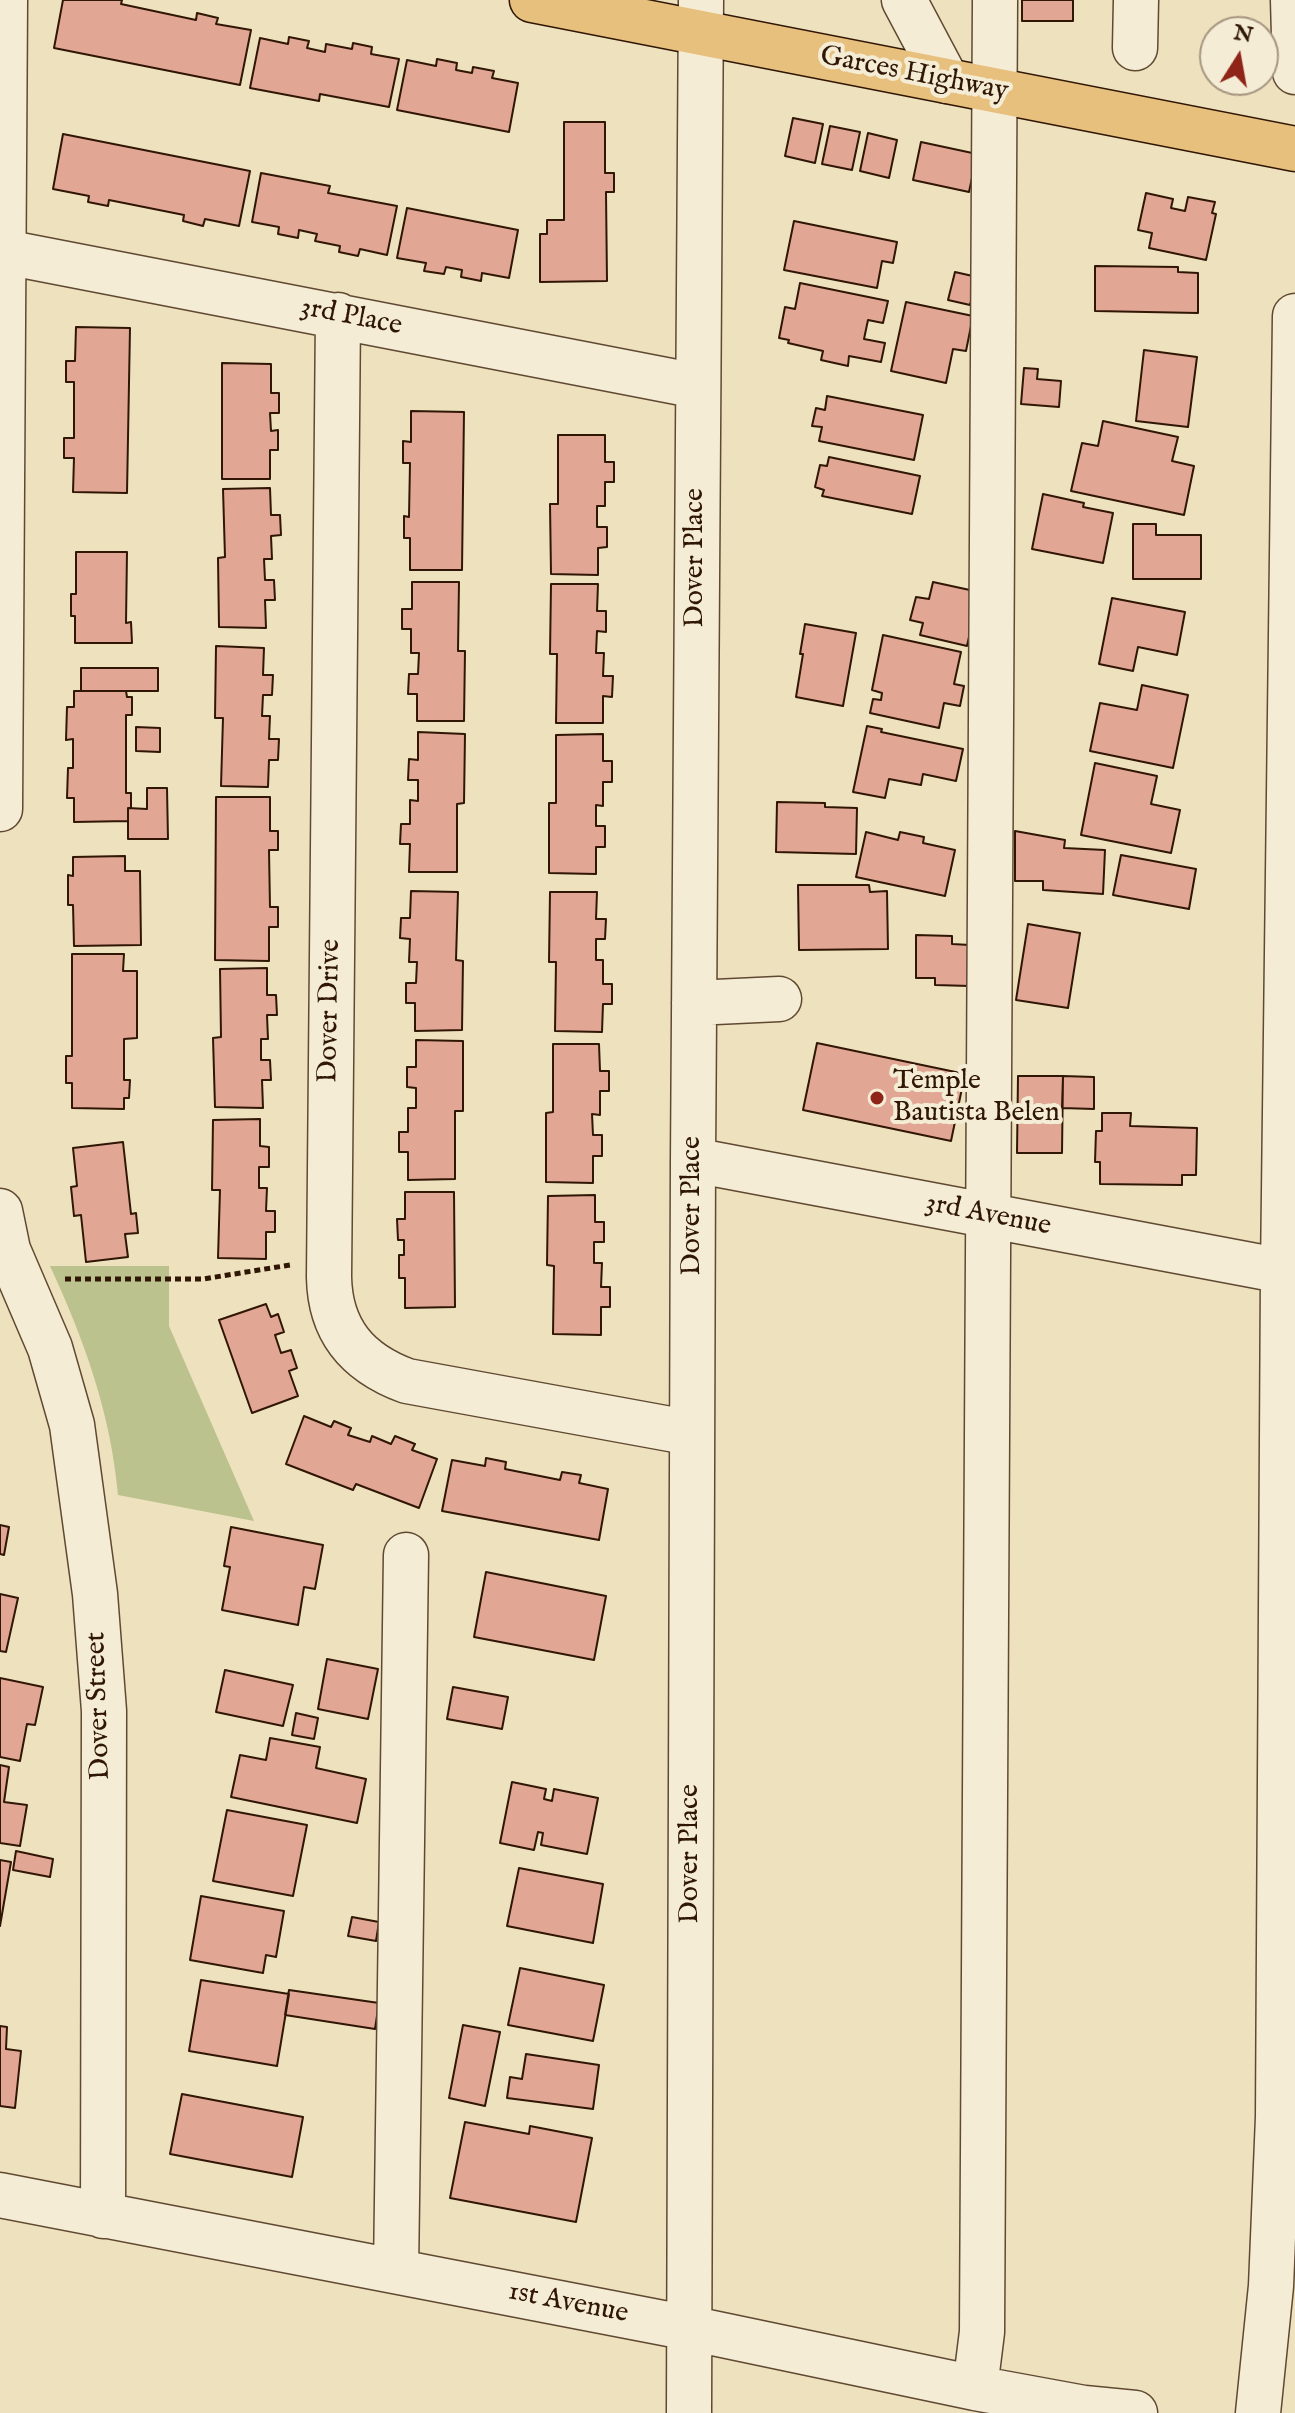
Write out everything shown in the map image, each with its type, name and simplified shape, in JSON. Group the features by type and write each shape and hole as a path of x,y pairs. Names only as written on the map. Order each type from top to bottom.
{"main road":[{"name":"Garces Highway","path":"532,0 700,17 947,81 1295,149"}],"street":[{"path":"0,809 5,0"},
{"path":"904,0 947,81"},
{"path":"975,2388 982,2332 995,0"},
{"path":"1135,48 1136,0"},
{"path":"1293,0 1295,72"},
{"name":"Dover Place","path":"689,2413 700,17"},
{"name":"3rd Place","path":"5,252 697,386"},
{"name":"Dover Drive","path":"338,315 329,1277 332,1308 357,1352 385,1373 407,1381 692,1433"},
{"path":"1258,2413 1271,2286 1278,2117 1283,1271 1295,316"},
{"path":"694,1003 779,999"},
{"name":"3rd Avenue","path":"693,1160 1283,1271"},
{"name":"Dover Street","path":"0,1211 8,1250 50,1348 72,1425 102,1661 103,2216"},
{"path":"396,2271 406,1555"},
{"name":"1st Avenue","path":"0,2195 689,2328 1084,2411 1135,2413"}],"path":[{"path":"56,1279 203,1279 296,1265"}],"green space":[{"path":"50,1266 169,1266 169,1326 254,1521 118,1495 109,1435 94,1378"}],"building":[{"path":"63,0 122,0 121,4 196,20 197,13 218,18 216,24 251,30 240,85 54,48"},
{"path":"1022,0 1073,0 1073,21 1022,21"},
{"path":"289,37 309,41 307,48 325,52 326,44 352,49 353,43 372,47 371,54 399,59 389,107 320,94 319,101 250,88 260,38 288,44"},
{"path":"437,59 457,63 456,70 472,73 473,67 494,71 492,78 518,83 509,132 397,110 407,60 436,66"},
{"path":"793,118 823,124 815,163 785,156"},
{"path":"564,122 605,122 605,173 614,173 614,192 606,192 607,281 540,282 540,234 547,234 547,220 564,220"},
{"path":"830,126 860,132 852,170 822,164"},
{"path":"868,133 897,140 889,178 860,171"},
{"path":"63,134 250,171 239,226 205,219 203,226 183,221 184,215 109,200 108,206 88,202 89,196 53,189"},
{"path":"921,142 977,154 969,192 913,180"},
{"path":"261,173 330,186 328,193 397,206 387,255 360,249 358,256 339,252 340,246 315,241 317,234 299,230 298,238 278,234 279,227 252,222"},
{"path":"1146,193 1173,199 1171,208 1185,211 1188,197 1215,202 1212,213 1216,214 1206,260 1149,248 1152,233 1138,230"},
{"path":"407,208 518,230 509,278 482,273 481,281 461,277 462,270 446,267 444,274 424,271 426,263 397,258"},
{"path":"794,221 897,242 893,263 882,261 877,288 784,270"},
{"path":"1095,266 1178,267 1178,272 1198,273 1198,313 1095,311"},
{"path":"955,272 977,277 970,305 948,300"},
{"path":"800,283 888,301 883,323 868,320 864,339 885,343 881,362 849,356 848,366 821,360 823,351 779,338 785,307 795,309"},
{"path":"906,302 973,316 966,351 953,349 946,383 891,371"},
{"path":"76,327 130,328 127,493 73,492 74,458 64,458 64,438 74,438 74,382 66,382 66,361 75,361"},
{"path":"1144,350 1197,357 1188,427 1136,421"},
{"path":"222,363 271,364 271,393 279,393 279,413 270,413 271,431 278,430 278,450 270,450 270,479 222,479"},
{"path":"1024,368 1038,369 1037,379 1061,381 1059,407 1021,404"},
{"path":"827,396 923,415 914,460 819,441 822,427 812,426 816,408 825,410"},
{"path":"411,411 464,412 462,570 410,570 410,538 404,538 404,516 409,517 410,463 403,463 403,441 411,442"},
{"path":"1103,421 1178,437 1172,461 1194,466 1184,515 1071,491 1082,443 1098,446"},
{"path":"558,435 605,435 605,462 614,462 614,482 605,482 605,506 597,506 597,527 607,527 607,547 598,548 598,575 551,574 550,504 558,504"},
{"path":"829,457 920,476 912,514 822,496 824,490 815,487 820,465 827,466"},
{"path":"270,488 271,515 280,515 281,535 271,536 272,559 264,559 265,580 274,580 275,600 265,600 266,628 219,627 218,558 225,557 223,489"},
{"path":"1043,494 1113,513 1103,563 1032,549"},
{"path":"1133,524 1156,524 1156,535 1201,535 1201,579 1133,579"},
{"path":"76,552 127,552 126,623 131,622 132,643 75,643 71,594 76,594"},
{"path":"412,582 459,582 458,651 465,651 464,721 417,721 417,694 408,694 409,674 418,674 419,653 411,653 411,629 402,629 402,609 412,609"},
{"path":"933,582 979,592 967,646 920,635 923,623 910,620 916,597 929,599"},
{"path":"551,584 598,584 597,611 606,611 606,632 597,631 596,653 604,653 603,676 613,676 612,697 603,696 603,723 556,723 557,654 550,654"},
{"path":"1112,598 1185,612 1177,655 1138,647 1133,671 1099,664"},
{"path":"805,624 856,633 843,706 796,697"},
{"path":"883,635 961,652 954,684 964,686 960,706 944,703 939,728 870,713 873,699 881,700 882,693 872,690"},
{"path":"216,646 264,648 263,675 273,675 272,695 263,695 262,716 270,716 269,739 279,739 278,760 269,760 268,787 221,786 223,718 215,718"},
{"path":"81,668 158,668 158,691 81,691"},
{"path":"1142,685 1188,695 1173,768 1090,751 1100,703 1137,710"},
{"path":"74,691 126,691 127,697 132,697 132,715 126,715 126,793 131,793 128,821 74,822 74,798 67,798 68,768 73,768 73,739 66,740 67,707 74,707"},
{"path":"867,726 882,729 881,732 963,749 956,781 923,774 921,785 889,779 885,798 853,792"},
{"path":"136,727 160,728 160,752 136,751"},
{"path":"418,732 465,734 464,803 457,804 457,872 409,872 410,844 400,844 401,824 410,824 410,800 418,801 418,780 408,780 409,759 418,760"},
{"path":"603,734 603,761 612,761 612,782 603,782 603,806 596,805 596,826 605,826 605,847 596,847 596,874 549,873 549,803 556,803 556,735"},
{"path":"1095,763 1157,776 1151,804 1180,810 1171,853 1081,835"},
{"path":"147,788 167,788 168,839 128,839 128,808 147,809"},
{"path":"216,797 270,797 270,831 278,831 278,850 269,850 270,907 278,907 278,927 269,927 269,961 215,960"},
{"path":"777,802 825,803 825,807 857,808 856,854 776,852"},
{"path":"1015,831 1065,840 1064,848 1105,850 1103,894 1043,890 1043,881 1015,881"},
{"path":"866,832 898,840 900,832 924,837 923,843 955,850 945,896 856,877"},
{"path":"1121,855 1196,869 1189,909 1113,895"},
{"path":"125,856 125,871 140,871 141,945 74,946 73,905 68,905 68,875 73,876 73,857"},
{"path":"798,885 869,885 870,892 887,891 888,949 799,950"},
{"path":"411,891 458,892 456,960 463,961 462,1030 415,1031 415,1003 406,1003 406,983 416,983 417,962 409,962 410,939 400,938 401,918 410,918"},
{"path":"550,892 597,892 596,919 606,919 605,939 596,939 596,960 603,960 603,984 612,984 612,1004 603,1004 602,1032 555,1031 556,962 549,962"},
{"path":"1028,924 1080,933 1068,1008 1016,1000"},
{"path":"916,935 952,936 952,944 970,945 970,986 935,985 935,978 916,978"},
{"path":"72,954 124,954 123,971 137,971 137,1038 124,1039 124,1080 130,1080 129,1098 124,1098 124,1109 72,1108 72,1083 66,1083 66,1056 72,1056"},
{"path":"267,968 267,995 276,995 277,1015 267,1015 268,1039 261,1039 261,1060 270,1060 271,1080 262,1080 263,1108 215,1107 213,1038 221,1037 220,969"},
{"path":"416,1040 463,1041 463,1111 455,1111 455,1179 408,1180 408,1152 399,1152 399,1132 408,1132 408,1108 416,1108 416,1088 407,1087 407,1067 416,1067"},
{"path":"817,1043 965,1074 951,1141 803,1110"},
{"path":"553,1044 599,1044 600,1071 609,1071 609,1091 600,1091 600,1115 592,1114 593,1135 602,1135 602,1156 593,1156 593,1183 546,1182 546,1113 553,1112"},
{"path":"1018,1076 1063,1076 1062,1153 1017,1153"},
{"path":"1063,1076 1094,1077 1094,1109 1062,1108"},
{"path":"1102,1113 1131,1113 1130,1126 1197,1128 1196,1175 1182,1175 1182,1185 1100,1184 1100,1162 1095,1162 1096,1131 1102,1131"},
{"path":"260,1119 260,1146 269,1147 269,1167 259,1167 259,1188 267,1188 266,1211 275,1211 275,1232 266,1232 266,1259 218,1258 220,1190 212,1190 213,1120"},
{"path":"123,1142 131,1214 136,1213 138,1233 125,1234 128,1257 86,1262 81,1215 74,1216 71,1187 77,1186 73,1148"},
{"path":"405,1192 454,1192 455,1307 405,1308 405,1278 399,1278 399,1255 404,1255 404,1240 398,1240 397,1219 405,1219"},
{"path":"595,1195 595,1222 604,1222 604,1242 594,1242 594,1263 602,1263 601,1287 610,1287 610,1307 601,1307 601,1335 553,1334 554,1266 547,1265 548,1196"},
{"path":"266,1304 271,1317 278,1314 284,1332 275,1335 281,1353 291,1350 297,1368 289,1371 298,1396 252,1413 219,1320"},
{"path":"304,1416 331,1427 334,1421 351,1428 348,1435 370,1442 372,1436 391,1444 395,1436 415,1444 412,1450 437,1459 419,1508 356,1484 353,1490 286,1464"},
{"path":"486,1458 506,1462 505,1469 560,1480 562,1472 581,1475 579,1483 608,1489 599,1540 442,1511 452,1460 485,1466"},
{"path":"0,1525 9,1527 4,1555 0,1554"},
{"path":"231,1527 323,1545 315,1589 304,1587 298,1625 222,1610 230,1567 224,1566"},
{"path":"486,1572 606,1596 594,1660 474,1637"},
{"path":"0,1594 18,1598 6,1652 0,1651"},
{"path":"327,1659 378,1669 368,1719 318,1709"},
{"path":"225,1670 293,1685 283,1726 216,1712"},
{"path":"0,1678 43,1687 35,1725 27,1724 20,1761 0,1757"},
{"path":"453,1687 508,1697 502,1729 447,1719"},
{"path":"296,1713 318,1718 314,1739 292,1735"},
{"path":"270,1738 320,1747 316,1768 366,1779 357,1823 231,1797 240,1755 266,1760"},
{"path":"0,1765 9,1767 4,1802 27,1805 20,1846 0,1843"},
{"path":"512,1782 546,1789 544,1799 552,1801 554,1789 598,1798 587,1854 541,1845 543,1833 538,1832 534,1850 500,1843"},
{"path":"227,1810 307,1825 293,1896 213,1881"},
{"path":"16,1851 53,1859 50,1877 13,1870"},
{"path":"0,1860 11,1862 0,1926"},
{"path":"519,1868 603,1884 593,1943 507,1926"},
{"path":"201,1896 284,1911 276,1957 266,1955 263,1973 190,1960"},
{"path":"352,1917 379,1922 376,1941 348,1936"},
{"path":"520,1968 604,1985 593,2041 508,2025"},
{"path":"201,1980 289,1994 277,2066 189,2051"},
{"path":"289,1990 379,2003 375,2029 285,2015"},
{"path":"463,2025 500,2032 485,2106 449,2098"},
{"path":"0,2026 7,2027 6,2049 21,2051 15,2108 0,2106"},
{"path":"526,2054 599,2065 593,2109 507,2098 510,2077 522,2079"},
{"path":"182,2094 303,2117 292,2177 170,2154"},
{"path":"465,2122 529,2134 530,2126 592,2138 576,2222 450,2198"}],"place":[{"name":"Temple Bautista Belen","path":"877,1098"}]}
